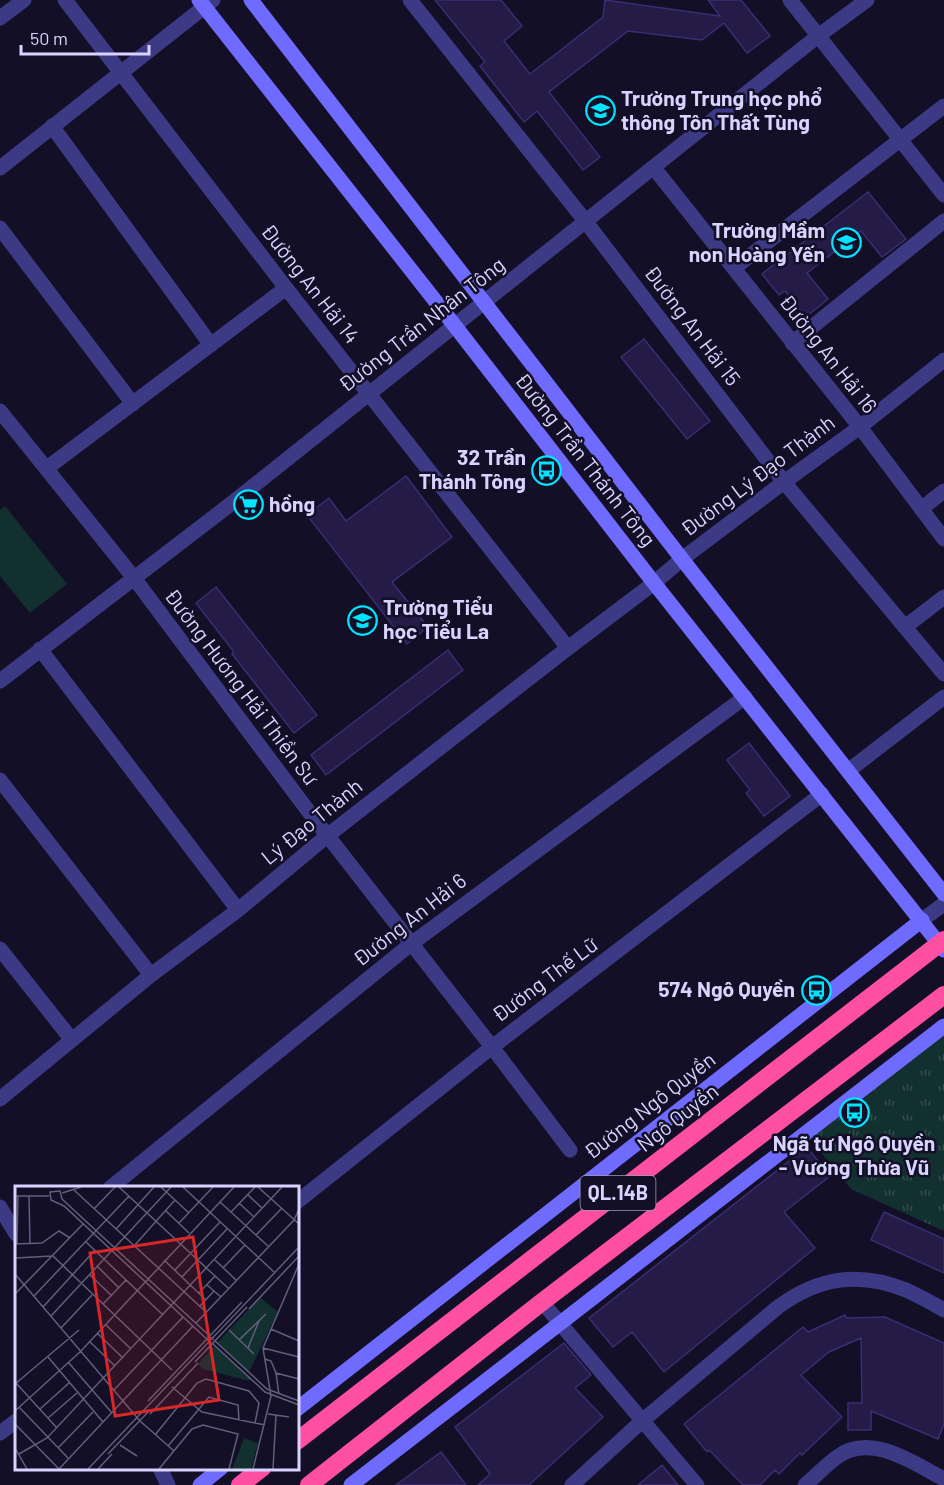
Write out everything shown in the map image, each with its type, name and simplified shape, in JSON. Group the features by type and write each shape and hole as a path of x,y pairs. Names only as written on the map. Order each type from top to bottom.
{"highway":[{"name":"Ngô Quyền","path":"298,1440 942,944"},
{"name":"QL.14B","path":"309,1485 542,1302 944,995"},
{"path":"240,1485 259,1470"}],"main road":[{"name":"Đường Trần Thánh Tông","path":"251,0 682,559 944,894"},
{"name":"Đường Trần Thánh Tông","path":"206,2 654,583 942,944"},
{"name":"Đường Ngô Quyền","path":"298,1408 922,920"},
{"path":"351,1485 944,1026"},
{"path":"200,1485 219,1470"}],"street":[{"path":"0,18 24,0"},
{"name":"Đường An Hải 14","path":"65,0 286,288 568,648"},
{"name":"Đường An Hải 15","path":"410,0 586,222 784,482 944,674"},
{"path":"790,0 944,195"},
{"name":"Đường Trần Nhân Tông","path":"0,681 180,544 818,36 867,0"},
{"path":"0,168 121,73 206,2"},
{"path":"734,268 944,106"},
{"path":"52,126 211,345"},
{"name":"Đường An Hải 16","path":"654,168 860,427 944,539"},
{"path":"792,343 944,221"},
{"path":"0,228 133,404"},
{"path":"47,468 286,288"},
{"name":"Đường Lý Đạo Thành","path":"654,583 682,559 860,427 944,360"},
{"name":"Đường Hương Hải Thiền Sư","path":"0,411 134,578 327,836 570,1150"},
{"path":"921,509 944,491"},
{"name":"Lý Đạo Thành","path":"0,1099 151,975 238,910 327,836 654,583"},
{"path":"905,627 944,597"},
{"path":"40,650 238,910"},
{"path":"848,771 944,697"},
{"name":"Đường An Hải 6","path":"112,1186 411,944 745,698"},
{"path":"0,780 151,975"},
{"name":"Đường Thế Lữ","path":"298,1201 492,1047 822,794"},
{"name":"Đường Ngô Quyền","path":"922,920 944,904"},
{"path":"0,949 72,1040"},
{"path":"0,1208 15,1232"},
{"path":"572,1485 642,1421 792,1296 835,1280 857,1278 882,1282 907,1291 944,1310"},
{"path":"542,1302 698,1485"},
{"path":"0,1433 15,1422"},
{"path":"805,1485 837,1457 863,1448 893,1453 944,1479"},
{"path":"161,1470 168,1485"}],"green space":[{"path":"5,506 67,584 30,613 0,576 0,510"},
{"path":"944,1025 944,1231 851,1189 806,1134"}],"building":[{"path":"435,0 501,0 522,26 504,41 530,74 603,17 605,0 720,16 708,0 741,0 770,36 747,53 724,23 702,40 628,31 549,92 600,157 583,170 537,111 524,122 480,66 485,62"},
{"path":"868,192 906,239 882,257 861,231 807,273 828,299 806,317 785,291 779,295 762,274"},
{"path":"644,339 710,421 687,439 621,357"},
{"path":"406,476 452,537 392,582 428,627 407,644 307,515 329,498 346,521"},
{"path":"216,587 317,715 294,733 232,654 234,652 196,603"},
{"path":"448,650 463,670 326,775 311,755"},
{"path":"749,743 790,796 764,816 746,793 750,790 727,760"},
{"path":"807,1147 830,1176 784,1212 815,1248 664,1372 632,1332 613,1347 589,1318"},
{"path":"884,1212 944,1239 944,1273 871,1240"},
{"path":"845,1315 847,1318 885,1317 944,1343 944,1424 938,1439 871,1411 871,1430 848,1430 848,1403 862,1403 861,1338 829,1352 801,1375 842,1417 779,1474 775,1470 760,1485 743,1485 709,1450 707,1452 684,1424 803,1327 808,1332"},
{"path":"564,1343 591,1375 575,1388 603,1417 529,1485 478,1485 490,1474 455,1427"},
{"path":"441,1452 466,1485 396,1485"},
{"path":"662,1465 678,1485 638,1485"}],"place":[{"name":"Trường Trung học phổ thông Tôn Thất Tùng","path":"600,111"},
{"name":"Trường Mầm non Hoàng Yến","path":"846,243"},
{"name":"32 Trần Thánh Tông","path":"547,470"},
{"name":"hồng","path":"248,505"},
{"name":"Trường Tiểu học Tiểu La","path":"362,620"},
{"name":"574 Ngô Quyền","path":"816,990"},
{"name":"Ngã tư Ngô Quyền - Vương Thừa Vũ","path":"854,1113"}]}
